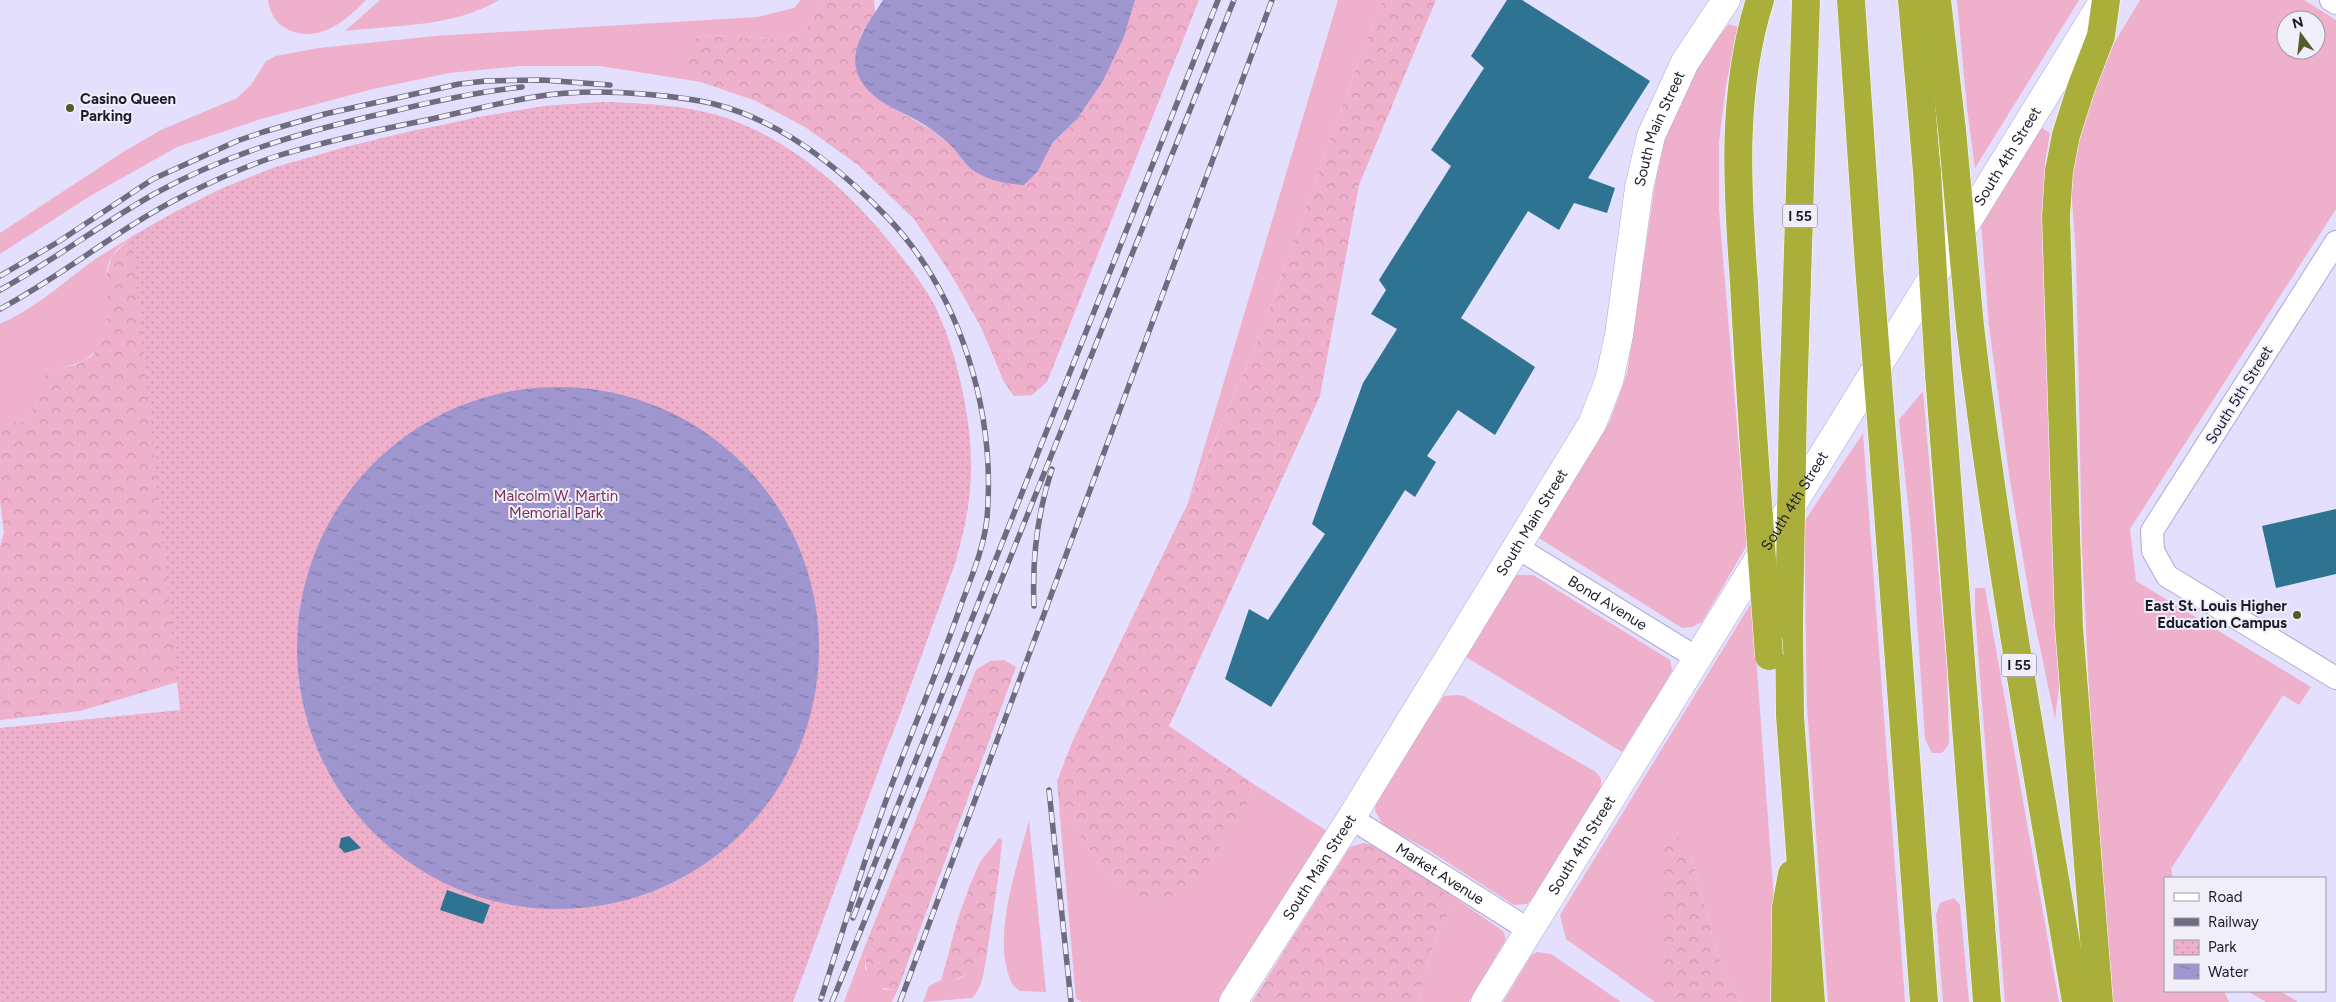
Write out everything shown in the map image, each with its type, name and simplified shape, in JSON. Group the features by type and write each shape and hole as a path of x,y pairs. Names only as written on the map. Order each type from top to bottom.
{"highway":[{"path":"1760,0 1746,60 1739,111 1738,175 1769,656 1773,681 1780,702 1790,716"},
{"name":"I 55","path":"1797,944 1786,907 1790,879 1801,849 1790,716 1789,626 1793,404 1806,0"},
{"path":"1851,0 1924,1002"},
{"path":"1912,0 1927,172 1939,374 1987,1002"},
{"name":"I 55","path":"1937,0 1952,130 1970,326 1986,455 2005,585 2076,1002"},
{"path":"2099,1002 2069,627 2056,216 2059,170 2066,135 2081,88 2101,36 2105,0"},
{"path":"1785,1002 1797,944"},
{"path":"1797,944 1811,1002"}],"street":[{"name":"South Main Street","path":"1233,1002 1351,818 1518,548 1592,424 1609,381 1619,335 1639,188 1651,136 1685,62 1726,0"},
{"name":"South 4th Street","path":"1485,1002 2105,0"},
{"path":"2331,0 2336,3"},
{"name":"South 5th Street","path":"2336,242 2152,532 2153,551 2167,576 2336,678"},
{"name":"Bond Avenue","path":"1518,548 1697,658"},
{"name":"Market Avenue","path":"1351,818 1529,930"}],"green space":[{"path":"268,0 366,0 341,22 321,32 311,34 289,30 277,22 270,10"},
{"path":"380,0 499,0 482,9 444,20 404,26 345,31"},
{"path":"801,0 823,0 805,31 774,39 712,36 693,38 687,62 701,82 600,66 520,66 449,73 373,89 261,119 177,147 90,196 0,254 0,233 123,152 161,130 237,98 251,85 266,61 276,56 319,48 435,36 758,17 794,8"},
{"path":"823,0 874,0 875,12 860,37 891,107 930,129 954,148 971,168 1038,171 1053,142 1077,119 1103,81 1124,37 1135,0 1199,0 1047,382 1032,395 1014,396 1004,382 981,327 952,276 914,219 858,165 805,127 756,101 701,82 688,69 686,53 693,38 712,36 774,39 805,31"},
{"path":"1338,0 1383,0 1353,76 1262,330 1188,502"},
{"path":"1383,0 1436,0 1359,185 1320,396 1169,726 1252,783 1250,799 1242,815 1204,869 1173,895 1158,902 1140,902 1117,889 1059,806 1057,781 1073,740 1188,503 1262,330 1353,76"},
{"path":"1957,0 2079,0 1975,168 1967,108"},
{"path":"2140,0 2304,0 2320,10 2276,10 2276,60 2326,60 2326,14 2336,20 2336,209 2130,529 2136,581 2311,687 2299,705 2283,695 2171,869 2173,877 2164,877 2164,992 2224,992 2229,1002 2113,1002 2092,750 2082,548 2076,255 2071,186 2074,139 2080,138 2093,96 2113,45"},
{"path":"1729,24 1738,27 1726,85 1719,141 1719,210 1747,545 1702,622 1692,627 1682,628 1539,538 1610,421 1627,374 1661,145 1678,103 1702,58"},
{"name":"Malcolm W. Martin Memorial Park","path":"604,102 668,106 701,111 732,120 760,132 786,147 812,165 858,206 898,253 935,307 953,352 965,404 970,457 968,505 963,535 945,592 891,738 882,745 178,682 80,711 0,720 0,547 4,532 0,501 0,422 23,422 36,405 37,382 52,370 75,365 92,356 104,338 109,309 105,280 112,256 131,237 175,212 221,189 273,168 411,131 545,106"},
{"name":"Malcolm W. Martin Memorial Park","path":"604,102 684,108 731,120 751,128 789,149 824,175 880,231 921,283 939,316 952,354 963,396 970,440 971,462 966,519 956,561 793,1002 0,1002 0,728 180,710 131,237 221,189 273,168 346,147 478,117 545,106"},
{"path":"2041,127 2050,133 2045,162 2060,679 2055,719 2030,600 2010,481 1989,326 1981,223"},
{"path":"131,237 116,251 109,263 106,276 109,309 108,323 100,345 86,359 52,370 36,405 23,422 0,422 0,324 34,305 91,262"},
{"path":"1923,391 1947,669 1949,744 1942,753 1932,753 1925,739 1911,531 1899,420"},
{"path":"1863,433 1905,1002 1828,1002 1807,706 1804,522"},
{"path":"1516,575 1533,575 1670,660 1672,670 1668,678 1622,752 1466,657"},
{"path":"1975,588 1985,588 2059,1002 2005,1002 1975,612"},
{"path":"1752,602 1777,941 1776,1002 1740,1002 1718,956 1689,847 1660,870 1660,1002 1655,1002 1566,939 1560,915"},
{"path":"1004,660 1016,667 898,989 879,987 869,978 865,946 976,670 990,661"},
{"path":"1444,696 1464,696 1596,772 1601,779 1601,788 1538,893 1527,904 1514,905 1425,848 1384,826 1375,811 1377,792"},
{"path":"1252,783 1327,831 1220,1002 1082,1002 1076,999 1059,806 1117,889 1250,799"},
{"path":"1029,820 1046,992 1020,991 1011,981 1005,961 1005,921 1013,878"},
{"path":"1680,837 1689,847 1718,956 1740,1002 1660,1002 1660,870 1665,843"},
{"path":"999,838 1002,840 999,872 990,866 967,892 980,862"},
{"path":"1364,843 1375,846 1442,889 1452,906 1433,946 1418,1002 1252,1002 1350,847"},
{"path":"990,865 999,872 987,954 970,973 950,982 941,980 965,900 980,873"},
{"path":"1442,889 1503,931 1506,939 1469,1002 1418,1002 1433,946 1452,906"},
{"path":"1954,898 1960,905 1969,1002 1943,1002 1936,915 1940,903"},
{"path":"865,946 865,969 884,990 898,989 892,1002 844,1002"},
{"path":"1537,952 1551,954 1621,1002 1503,1002 1531,956"},
{"path":"987,954 981,984 972,998 923,1002 929,986 941,980 948,981 961,978 972,970"},
{"path":"2249,992 2282,992 2298,1002 2266,1002"}],"water":[{"path":"883,0 1135,0 1124,37 1103,81 1077,119 1053,142 1038,171 1024,185 996,181 982,176 970,168 955,150 938,135 923,124 882,102 865,87 856,67 857,46 866,26"},
{"path":"558,387 609,392 634,398 658,407 703,431 742,464 775,503 799,548 808,572 814,597 819,648 814,699 808,724 799,748 775,793 742,832 703,865 658,889 634,898 609,904 558,909 507,904 482,898 458,889 413,865 374,832 341,793 317,748 308,724 302,699 297,648 302,597 308,572 317,548 341,503 374,464 413,431 458,407 482,398 507,392"}],"building":[{"path":"1507,0 1522,0 1650,81 1588,178 1615,188 1607,213 1574,203 1559,230 1528,211 1461,318 1535,367 1495,435 1458,410 1427,456 1436,462 1415,497 1405,490 1271,707 1225,679 1249,609 1268,620 1325,534 1312,524 1363,383 1397,329 1371,314 1386,290 1379,280 1451,166 1431,150 1484,68 1471,56"},
{"path":"2336,509 2336,574 2276,588 2262,526"},
{"path":"349,836 361,848 345,853 339,847 341,838"},
{"path":"447,890 490,905 483,924 440,910"}],"railway":[{"path":"853,918 1218,0"},
{"path":"832,1002 1234,0"},
{"path":"900,1002 1272,0"},
{"path":"0,276 58,242 153,179 237,141 263,132 325,114 459,84 486,81 543,80 610,85"},
{"path":"0,290 154,194 209,167 266,145 355,120 453,98 522,87"},
{"path":"0,309 24,296 161,208 196,189 242,169 277,156 333,141 534,97 588,92 615,92 696,100 714,104 763,122 786,134 830,164 887,217 913,248 935,282 954,318 968,357 979,397 986,438 988,478 987,518 977,563 880,818 821,999"},
{"path":"1034,606 1034,571 1039,520 1052,469"},
{"path":"1049,790 1071,1002"}],"place":[{"name":"Casino Queen Parking","path":"70,108"},
{"name":"East St. Louis Higher Education Campus","path":"2297,615"}]}
